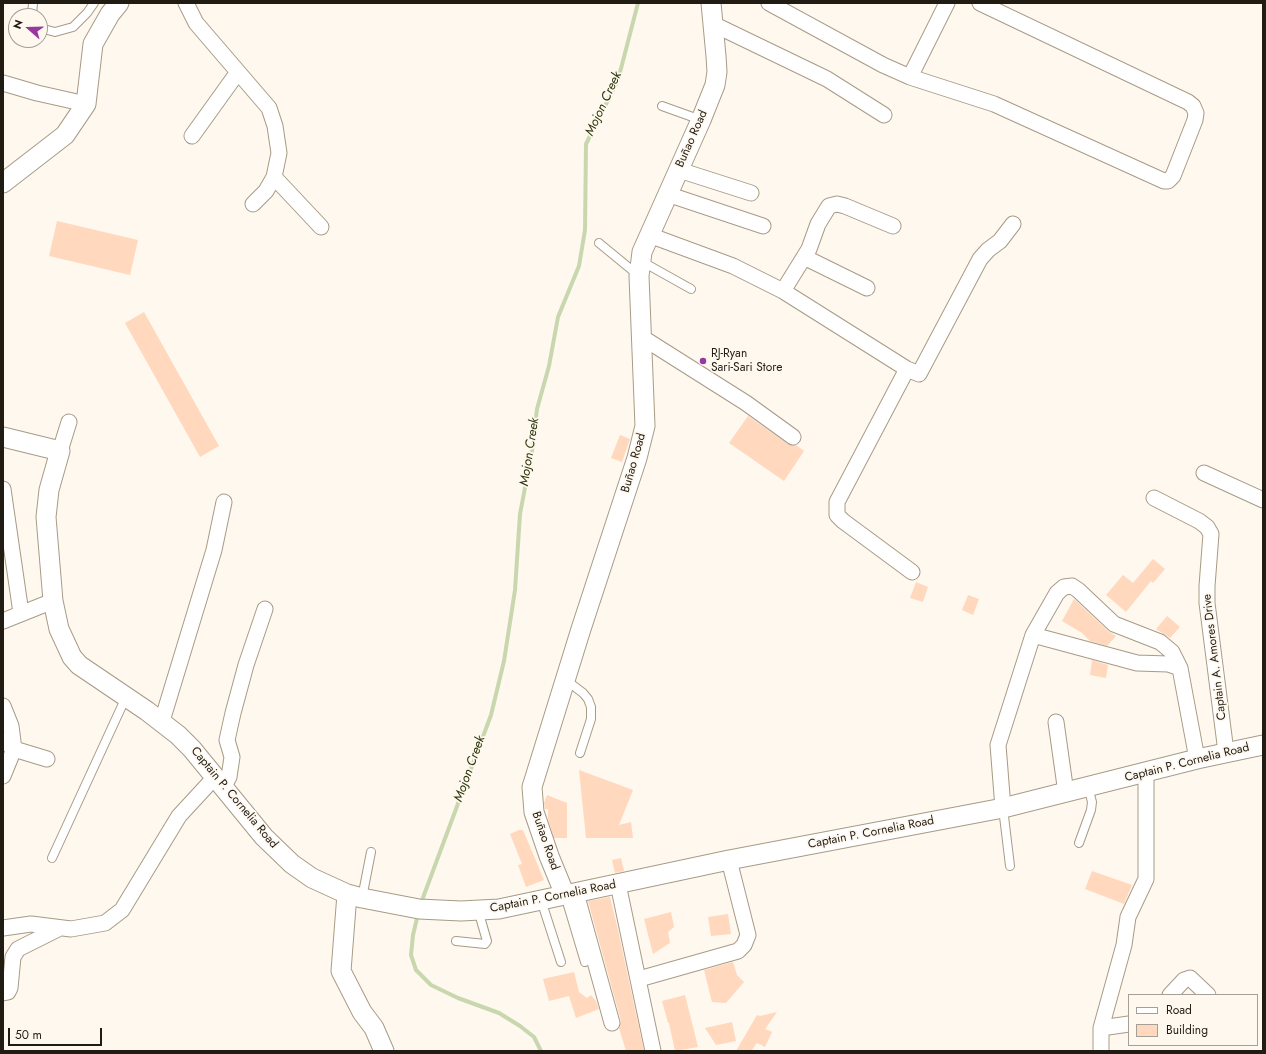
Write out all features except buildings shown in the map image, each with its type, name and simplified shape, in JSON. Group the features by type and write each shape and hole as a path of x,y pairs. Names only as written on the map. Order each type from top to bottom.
{"street":[{"path":"3,184 65,135 86,104 93,44 119,3"},
{"path":"186,3 196,23 269,108 275,126 279,153 274,177 266,191 253,204"},
{"name":"Buñao Road","path":"571,894 549,856 534,812 532,787 637,458 645,426 640,336 640,268 648,235 679,170 715,85 717,72 711,3"},
{"path":"769,3 883,65 910,77 994,104 1164,181 1168,181 1173,176 1195,120 1196,112 1193,106 1188,102 980,3"},
{"path":"910,77 947,3"},
{"path":"713,24 827,79 884,115"},
{"path":"192,136 238,72"},
{"path":"3,83 37,93 86,104"},
{"path":"679,170 751,193"},
{"path":"274,177 320,227"},
{"path":"667,194 763,226"},
{"path":"783,292 804,257 818,224 830,206 837,204 845,206 893,226"},
{"path":"648,235 733,266 783,292 907,369 919,374 980,259 988,250 1000,241 1013,224"},
{"path":"804,257 866,288"},
{"path":"640,336 746,404 793,437"},
{"path":"907,369 837,502 837,515 912,572"},
{"path":"3,437 60,451 69,422"},
{"name":"Captain P. Cornelia Road","path":"60,451 47,504 47,537 53,601 59,629 72,657 78,665 162,721 192,749 264,837 292,864 312,878 355,896 419,909 499,909 729,860 1003,808 1197,759 1263,745"},
{"path":"1204,473 1263,500"},
{"path":"3,491 21,614"},
{"name":"Captain A. Amores Drive","path":"1154,498 1199,521 1207,527 1211,534 1207,603 1226,752"},
{"path":"162,721 210,565 224,502"},
{"path":"1003,808 998,745 1033,636 1057,593 1064,587 1072,586 1078,590 1114,624 1160,642 1172,652 1180,668 1197,759"},
{"path":"3,621 53,601"},
{"path":"3,928 31,924 70,929 105,923 122,910 179,816 219,783 229,777 232,757 227,740 246,665 265,610"},
{"path":"1033,636 1137,663 1168,664 1180,668"},
{"path":"3,706 11,726 3,776"},
{"path":"1056,722 1066,792"},
{"path":"8,744 47,759"},
{"path":"1101,1051 1101,1028 1124,945 1128,917 1146,879 1146,773"},
{"path":"639,979 738,951 744,945 748,935 729,860"},
{"path":"618,884 653,1051"},
{"path":"571,894 612,1023"},
{"path":"355,896 341,971 362,1012 374,1028 384,1051"},
{"path":"3,993 8,992 10,988 13,957 18,949 60,928"},
{"path":"1171,994 1184,980 1190,978 1207,994"},
{"path":"1101,1028 1128,1024"}],"lane":[{"path":"48,30 55,32 73,27 87,13 94,3"},
{"path":"662,106 701,120"},
{"path":"599,243 640,268 691,289"},
{"path":"565,680 583,693 588,699 591,707 591,720 580,753"},
{"path":"52,858 126,697"},
{"path":"1079,844 1091,810 1092,802 1088,787"},
{"path":"1003,808 1010,866"},
{"path":"355,896 371,852"},
{"path":"571,894 585,962"},
{"path":"541,900 561,962"},
{"path":"456,941 485,944 487,941 478,910"}],"waterway":[{"name":"Mojon Creek","path":"421,903 491,715 504,661 515,590 520,514 532,451 537,409 549,366 558,317 579,266 585,230 586,144 618,80 638,3"},
{"name":"Mojon Creek","path":"418,914 413,935 411,955 416,970 431,985 458,998 499,1013 520,1026 534,1037 541,1051"}],"place":[{"name":"RJ-Ryan Sari-Sari Store","path":"703,361"}]}
